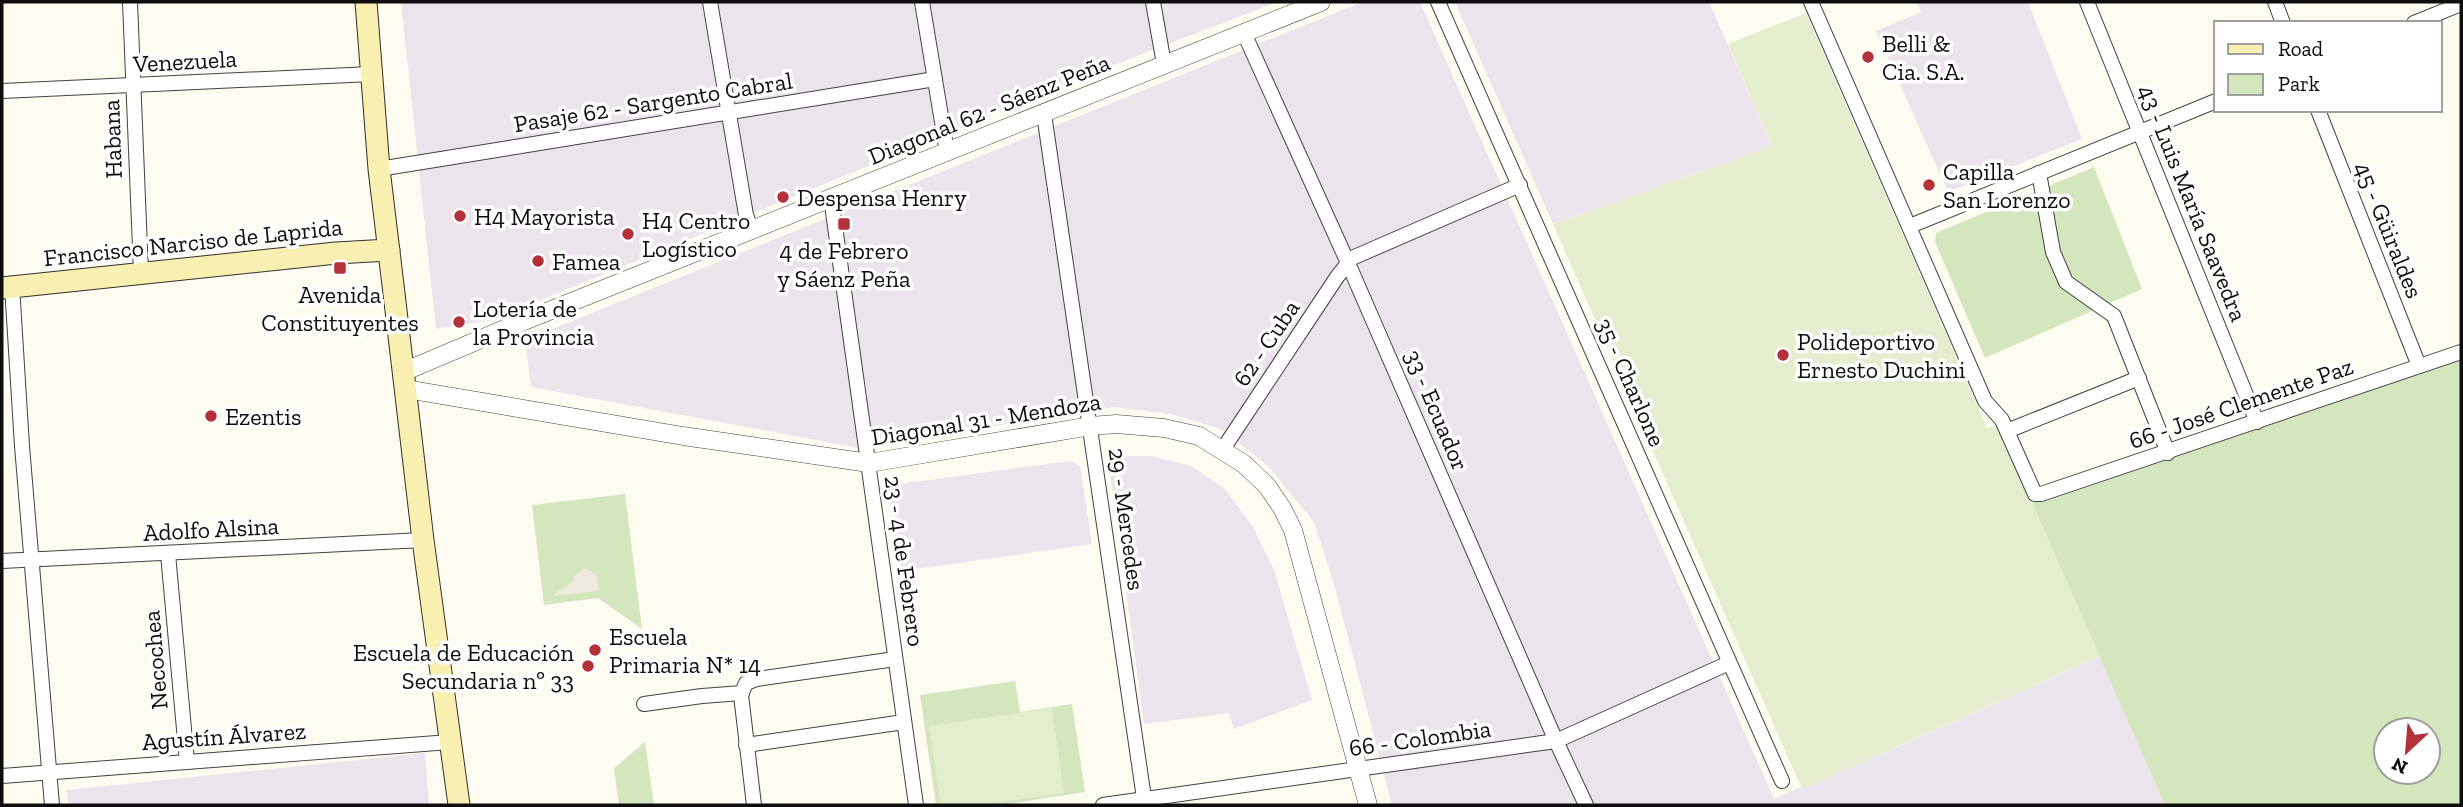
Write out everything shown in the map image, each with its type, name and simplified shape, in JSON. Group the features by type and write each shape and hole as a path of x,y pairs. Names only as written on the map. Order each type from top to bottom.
{"main road":[{"path":"366,2 379,169 423,540 459,805"},
{"name":"Francisco Narciso de Laprida","path":"7,287 336,253 389,250"}],"street":[{"name":"Habana","path":"130,2 141,273"},
{"path":"710,2 746,215 752,232"},
{"path":"922,2 947,152"},
{"path":"1153,2 1164,64"},
{"name":"Diagonal 62 - Sáenz Peña","path":"405,381 532,318 1321,2"},
{"name":"35 - Charlone","path":"1438,2 1782,781"},
{"path":"1811,2 1985,401 2002,420 2007,431 2139,378"},
{"name":"43 - Luis María Saavedra","path":"2087,2 2257,422"},
{"path":"2275,2 2282,21"},
{"path":"2419,21 2461,3"},
{"name":"33 - Ecuador","path":"1244,33 1586,805"},
{"name":"Venezuela","path":"2,91 371,74"},
{"name":"Pasaje 62 - Sargento Cabral","path":"379,169 934,79"},
{"path":"1910,226 2214,103"},
{"name":"45 - Güiraldes","path":"2319,112 2419,366"},
{"name":"29 - Mercedes","path":"1044,114 1145,802"},
{"path":"2039,173 2053,252 2066,282 2115,316 2168,453"},
{"path":"1348,263 1357,254 1520,185"},
{"name":"23 - 4 de Febrero","path":"831,198 916,805"},
{"name":"62 - Cuba","path":"1223,449 1348,263"},
{"path":"7,287 52,805"},
{"name":"66 - José Clemente Paz","path":"2007,431 2035,494 2041,494 2461,352"},
{"name":"Diagonal 31 - Mendoza","path":"405,381 683,436 869,463 1091,426 1116,424 1164,428 1199,436 1244,464 1267,486 1293,530 1368,805"},
{"name":"Adolfo Alsina","path":"2,561 423,540"},
{"name":"Necochea","path":"168,554 187,762"},
{"path":"754,805 742,693 747,683 757,679 895,659"},
{"name":"66 - Colombia","path":"1103,805 1145,802 1556,741 1730,663"},
{"path":"644,704 742,693"},
{"path":"746,745 904,722"},
{"name":"Agustín Álvarez","path":"2,776 450,741"}],"shaded area":[{"path":"401,2 1277,2 1137,56 492,320 436,329"},
{"path":"1362,2 1420,2 1774,799 2100,656 2165,805 1392,805 1334,584 1314,522 1269,467 1221,429 1171,414 1114,407 859,448 531,387 525,340"},
{"path":"1455,2 1709,2 1772,146 1553,224"},
{"path":"1917,2 2028,2 2082,139 1948,192 1876,31 1921,12"},
{"path":"1119,456 1151,456 1191,466 1225,489 1253,527 1274,570 1312,700 1234,729 1229,713 1144,724 1109,466"},
{"path":"1071,461 1080,466 1092,544 902,571 887,493 892,485"},
{"path":"584,568 596,574 599,591 552,596 574,580 574,576"},
{"path":"425,753 429,805 68,805 67,790"}],"green space":[{"name":"Polideportivo Ernesto Duchini","path":"1806,13 1987,428 1997,425 2100,656 1802,789 1553,224 1772,146 1728,44"},
{"path":"2094,167 2142,289 1985,358 1935,242 1936,233"},
{"path":"2461,360 2461,805 2165,805 2032,503"},
{"path":"625,494 642,629 598,598 544,605 532,505"},
{"path":"1015,681 1020,712 1072,704 1085,792 1001,805 936,805 920,695"},
{"path":"1052,708 1064,793 978,805 941,805 929,726"},
{"path":"645,742 654,805 619,805 614,768"}],"place":[{"name":"Belli & Cia. S.A.","path":"1868,57"},
{"name":"Capilla San Lorenzo","path":"1929,185"},
{"name":"Despensa Henry","path":"783,197"},
{"name":"H4 Mayorista","path":"460,216"},
{"name":"4 de Febrero y Sáenz Peña","path":"844,224"},
{"name":"H4 Centro Logístico","path":"628,234"},
{"name":"Famea","path":"538,261"},
{"name":"Avenida Constituyentes","path":"340,268"},
{"name":"Lotería de la Provincia","path":"459,322"},
{"name":"Polideportivo Ernesto Duchini","path":"1783,355"},
{"name":"Ezentis","path":"211,416"},
{"name":"Escuela Primaria N* 14","path":"595,650"},
{"name":"Escuela de Educación Secundaria nº 33","path":"588,666"}]}
